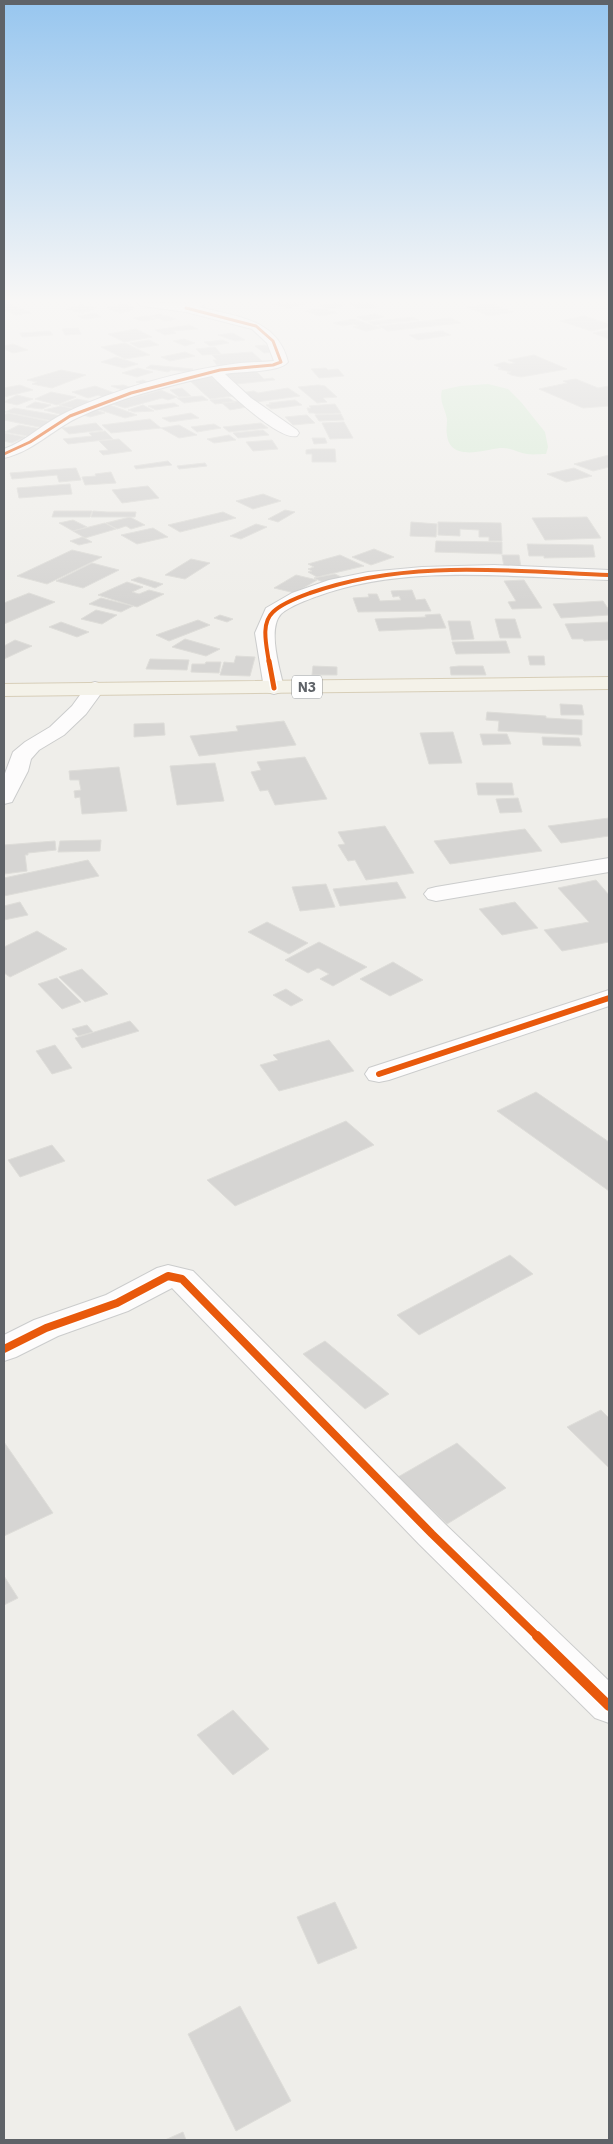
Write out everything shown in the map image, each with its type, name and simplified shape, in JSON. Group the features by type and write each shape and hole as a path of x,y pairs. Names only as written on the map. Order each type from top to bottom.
{"main road":[{"name":"N3","path":"4,690 609,683"}],"street":[{"path":"4,454 30,442 69,417 106,402"},
{"path":"247,402 292,434"},
{"path":"274,688 264,633 272,612 298,597 335,584 422,572 494,570 609,575"},
{"path":"4,797 18,771 21,757 32,746 57,730 72,717 95,688"},
{"path":"436,894 609,865"},
{"path":"380,1074 609,998"},
{"path":"4,1350 46,1328 117,1303 168,1276 182,1279 432,1534 609,1706"}],"green space":[{"path":"442,402 521,402 545,432 548,447 546,454 527,454 504,448 477,452 461,452 454,449 449,443 447,419"}],"building":[{"path":"4,402 25,402 17,405"},
{"path":"35,402 51,405 42,409 26,407"},
{"path":"46,402 64,402 57,405"},
{"path":"68,402 98,403 80,410 59,405"},
{"path":"119,402 147,402 125,408 112,404"},
{"path":"213,402 234,402 215,404"},
{"path":"240,402 247,407 230,410 222,403"},
{"path":"298,402 302,405 271,409 266,405 271,404 269,403"},
{"path":"569,402 609,402 609,406 583,408"},
{"path":"174,403 179,406 156,410 148,406"},
{"path":"107,404 137,415 125,418 94,408"},
{"path":"335,404 341,413 309,413 307,408 311,408 309,406"},
{"path":"143,405 154,411 134,412 128,410"},
{"path":"61,406 80,410 67,416 44,410"},
{"path":"14,408 62,416 53,421 5,412"},
{"path":"93,409 105,413 90,417 80,414"},
{"path":"8,413 57,423 44,428 4,420 4,415"},
{"path":"191,413 199,418 170,422 162,418"},
{"path":"341,414 344,420 319,421 315,415"},
{"path":"307,415 315,423 293,425 285,417"},
{"path":"150,419 161,428 111,433 102,425"},
{"path":"344,422 353,438 330,439 322,423"},
{"path":"96,423 103,430 69,434 62,428"},
{"path":"261,423 268,428 229,432 223,427"},
{"path":"214,424 221,428 197,432 191,427"},
{"path":"19,425 41,429 27,436 5,432"},
{"path":"179,425 197,435 179,438 161,428"},
{"path":"263,430 269,435 238,438 233,433"},
{"path":"105,431 113,439 68,444 63,439 92,436 89,433"},
{"path":"4,433 25,437 12,443 4,441"},
{"path":"229,435 236,440 214,443 207,439"},
{"path":"312,438 325,438 327,443 314,444"},
{"path":"119,439 132,451 103,455 99,451 108,450 99,441"},
{"path":"272,440 278,449 253,451 246,442"},
{"path":"335,449 336,462 312,462 312,454 306,454 306,450"},
{"path":"609,455 609,467 593,471 574,464"},
{"path":"168,461 172,465 136,469 134,466"},
{"path":"205,463 207,466 179,469 177,466"},
{"path":"76,468 81,480 59,482 57,475 12,479 10,473"},
{"path":"574,468 592,476 566,482 547,474"},
{"path":"111,472 116,483 85,485 82,477 96,476 95,474"},
{"path":"70,484 72,494 19,498 17,488"},
{"path":"148,486 159,498 122,503 112,490"},
{"path":"263,494 281,501 253,509 236,501"},
{"path":"285,510 295,512 278,522 268,519"},
{"path":"54,511 92,511 90,517 52,517"},
{"path":"93,511 136,512 135,517 91,517"},
{"path":"223,512 236,518 180,532 168,525"},
{"path":"130,517 145,525 131,529 126,526 117,529 106,523"},
{"path":"587,517 601,538 545,540 532,518"},
{"path":"73,520 87,527 73,531 59,523"},
{"path":"411,522 437,524 436,537 410,536"},
{"path":"438,522 501,523 502,541 489,541 489,537 479,537 479,530 460,529 460,536 438,535"},
{"path":"105,523 116,529 85,538 73,531"},
{"path":"256,524 267,527 241,539 230,536"},
{"path":"153,528 168,537 137,544 121,535"},
{"path":"83,537 92,542 79,545 70,541"},
{"path":"436,541 502,542 502,554 435,552"},
{"path":"527,544 593,545 595,557 544,558 544,556 529,556"},
{"path":"374,549 394,557 371,565 352,557"},
{"path":"72,550 102,557 47,584 17,576"},
{"path":"340,555 364,566 317,577 308,572 312,571 308,569 314,567 308,564"},
{"path":"502,555 519,555 521,567 504,567"},
{"path":"191,559 210,563 185,579 165,575"},
{"path":"92,563 119,570 83,588 56,581"},
{"path":"335,574 345,579 327,584 314,578"},
{"path":"296,575 317,580 295,593 274,588"},
{"path":"139,577 163,584 155,588 131,580"},
{"path":"524,580 542,608 512,609 508,602 516,601 504,581"},
{"path":"127,582 143,587 132,592 139,594 149,590 164,594 137,607 98,595"},
{"path":"412,590 416,600 425,599 431,611 358,612 353,598 369,597 368,594 377,594 380,601 401,600 399,596 393,597 391,591"},
{"path":"29,593 55,602 4,624 4,603"},
{"path":"101,598 133,606 121,612 89,604"},
{"path":"603,601 609,610 609,615 561,618 553,604"},
{"path":"96,610 117,615 102,624 81,619"},
{"path":"440,614 446,628 379,631 375,619 426,617 425,615"},
{"path":"220,615 233,619 227,622 214,618"},
{"path":"495,619 515,619 521,638 500,638"},
{"path":"198,620 210,625 169,641 156,635"},
{"path":"448,621 470,621 474,639 452,640"},
{"path":"61,622 89,632 77,637 49,627"},
{"path":"609,622 609,640 584,641 583,639 572,639 565,624"},
{"path":"185,639 220,649 206,656 172,647"},
{"path":"15,640 32,646 4,659 4,646"},
{"path":"506,641 510,653 456,654 452,642"},
{"path":"236,656 255,657 250,676 220,675 224,662 234,663"},
{"path":"528,656 544,656 545,665 530,665"},
{"path":"150,659 189,660 187,670 146,669"},
{"path":"206,662 221,662 219,673 191,672 192,664 205,664"},
{"path":"313,666 337,667 337,675 312,675"},
{"path":"483,666 486,675 451,675 450,667"},
{"path":"560,704 582,705 584,715 561,715"},
{"path":"487,712 582,720 582,735 498,731 499,721 486,720"},
{"path":"284,721 296,745 199,756 190,736 238,731 236,726"},
{"path":"164,723 165,735 134,737 134,724"},
{"path":"453,732 462,763 429,764 420,733"},
{"path":"480,734 507,734 511,744 483,745"},
{"path":"542,737 579,738 581,746 543,745"},
{"path":"305,757 327,799 275,805 268,790 260,791 251,772 261,770 257,762"},
{"path":"215,763 224,801 177,805 170,766"},
{"path":"119,767 127,811 82,814 80,797 75,798 74,791 81,790 79,780 70,780 69,771"},
{"path":"476,783 512,783 514,795 478,795"},
{"path":"518,798 522,812 500,813 496,799"},
{"path":"609,818 609,836 561,843 548,826"},
{"path":"385,826 414,873 366,880 355,860 348,861 338,845 345,844 338,832"},
{"path":"525,829 542,851 450,864 434,841"},
{"path":"101,840 100,851 58,852 60,841"},
{"path":"55,841 56,850 25,855 27,871 4,874 4,845"},
{"path":"88,860 99,876 4,896 4,878"},
{"path":"596,880 609,895 609,942 562,951 544,930 589,922 558,888"},
{"path":"397,882 406,898 340,906 333,889"},
{"path":"326,884 335,907 300,911 292,887"},
{"path":"20,902 28,915 4,920 4,906"},
{"path":"515,902 538,928 502,935 479,909"},
{"path":"267,922 308,943 289,954 248,932"},
{"path":"37,931 67,949 10,977 4,973 4,947"},
{"path":"319,942 367,967 333,986 320,979 329,974 318,968 308,973 285,960"},
{"path":"393,962 423,980 390,996 360,979"},
{"path":"82,969 108,994 85,1002 59,977"},
{"path":"57,978 81,1002 62,1009 38,984"},
{"path":"286,989 303,1000 291,1006 273,995"},
{"path":"130,1021 139,1031 82,1048 75,1038"},
{"path":"87,1025 93,1032 78,1036 72,1029"},
{"path":"329,1040 354,1071 279,1091 260,1065 278,1060 273,1055"},
{"path":"55,1045 72,1068 52,1074 36,1051"},
{"path":"536,1092 609,1142 609,1191 497,1111"},
{"path":"346,1121 374,1145 235,1206 207,1180"},
{"path":"52,1145 65,1161 20,1177 8,1160"},
{"path":"510,1255 533,1274 419,1335 397,1315"},
{"path":"325,1341 389,1394 365,1409 303,1354"},
{"path":"601,1410 609,1418 609,1468 567,1427"},
{"path":"4,1442 53,1513 4,1536"},
{"path":"457,1443 506,1488 447,1524 398,1477"},
{"path":"4,1576 18,1598 4,1605"},
{"path":"233,1710 269,1749 233,1775 197,1735"},
{"path":"335,1902 357,1948 318,1964 297,1917"},
{"path":"240,2006 291,2101 236,2131 188,2034"},
{"path":"183,2132 186,2140 165,2140"}],"cycle path":[{"path":"4,454 30,442 70,416 105,402"},
{"path":"274,688 264,633 272,612 298,597 335,584 368,577 422,572 494,570 609,575"},
{"path":"379,1074 609,998"},
{"path":"4,1349 46,1328 117,1303 168,1276 182,1279 432,1534 609,1706"}]}
